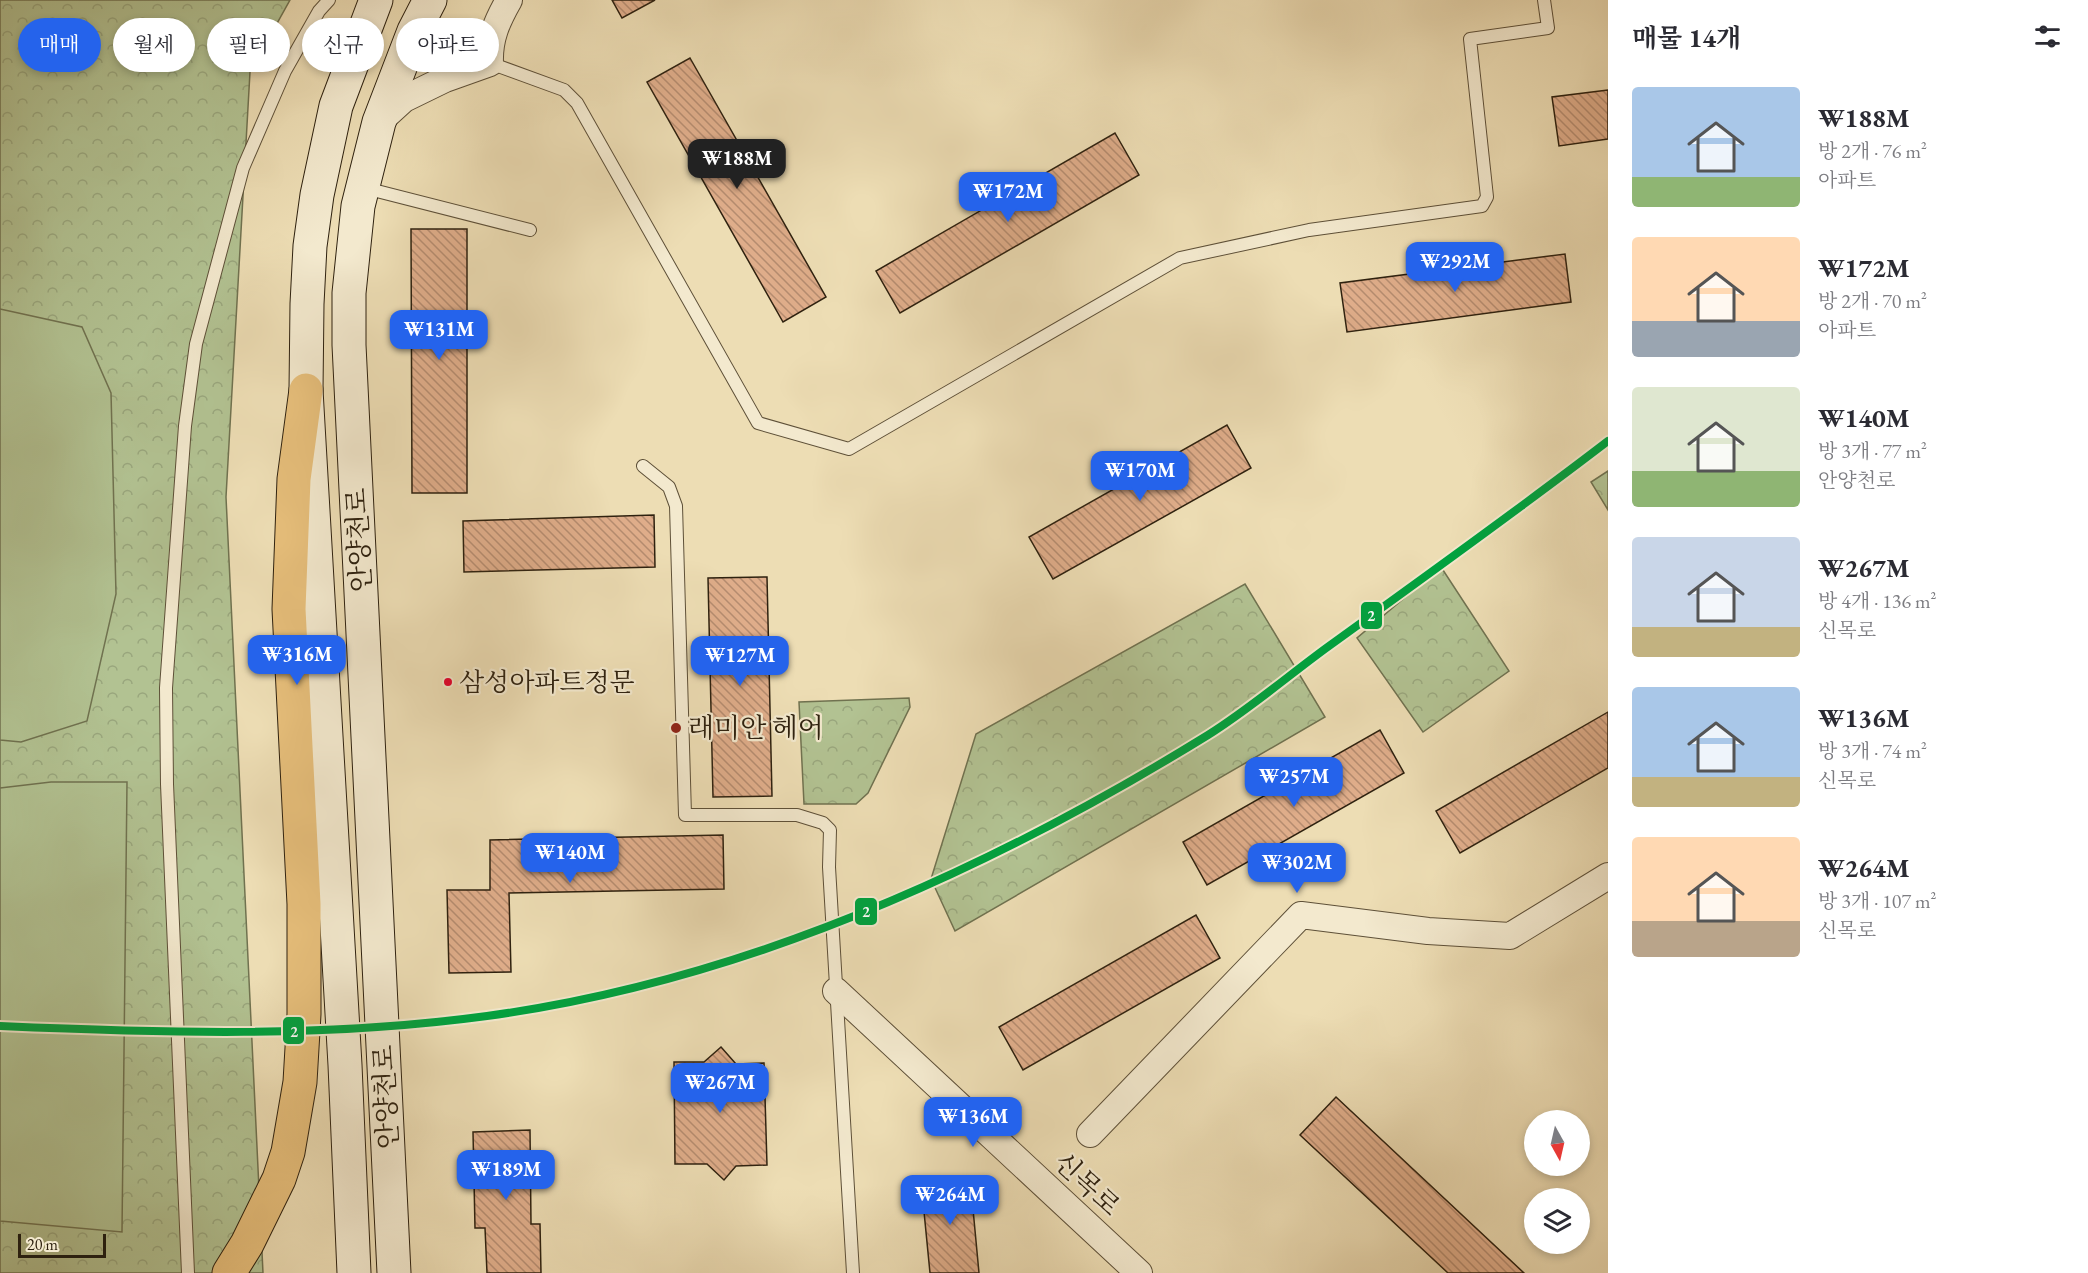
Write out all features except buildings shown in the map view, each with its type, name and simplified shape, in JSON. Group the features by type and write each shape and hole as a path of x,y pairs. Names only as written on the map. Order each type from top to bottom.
{"main road":[{"name":"안양천로","path":"354,1273 344,1053 306,390 307,304 310,246 317,195 336,106 376,0"},
{"name":"안양천로","path":"394,1273 349,293 358,206 379,122 414,31 430,0"},
{"path":"229,1273 247,1244 279,1179 288,1152 300,1082 304,1014 304,904 289,609 294,479 306,390"}],"street":[{"path":"499,18 509,0"},
{"path":"379,122 404,99 465,72"},
{"path":"1090,1134 1301,915 1428,931 1510,936 1608,876"},
{"name":"신목로","path":"836,991 1139,1273"}],"lane":[{"path":"188,1273 167,784 166,688 184,426 196,344 243,168 285,71 319,11 329,0"},
{"path":"499,66 564,90 577,103 758,423 849,449 1180,258 1309,230 1482,206 1487,197 1470,39 1548,28 1544,0"},
{"path":"363,188 530,230"},
{"path":"643,466 669,487 676,506 686,815 797,815 823,823 830,830 829,867 853,1273"}],"green space":[{"path":"0,0 290,0 280,18 207,18 207,72 250,72 226,497 263,1273 0,1273"},
{"path":"0,309 82,327 111,393 116,594 87,721 21,742 0,740"},
{"path":"1608,471 1608,510 1591,482"},
{"path":"1441,567 1509,671 1423,732 1357,638"},
{"path":"1245,584 1325,717 955,931 931,879 976,734"},
{"path":"909,698 910,707 868,793 856,804 804,804 799,702"},
{"path":"51,782 127,782 122,1232 0,1221 0,788"}],"transit line":[{"name":"2","path":"0,1026 244,1032 365,1028 426,1023 487,1016 583,999 677,976 770,948 861,913 951,874 1039,831 1124,785 1208,735 1255,703 1608,441"}],"place":[{"name":"삼성아파트정문","path":"448,682"},
{"name":"래미안 헤어","path":"676,728"}]}
